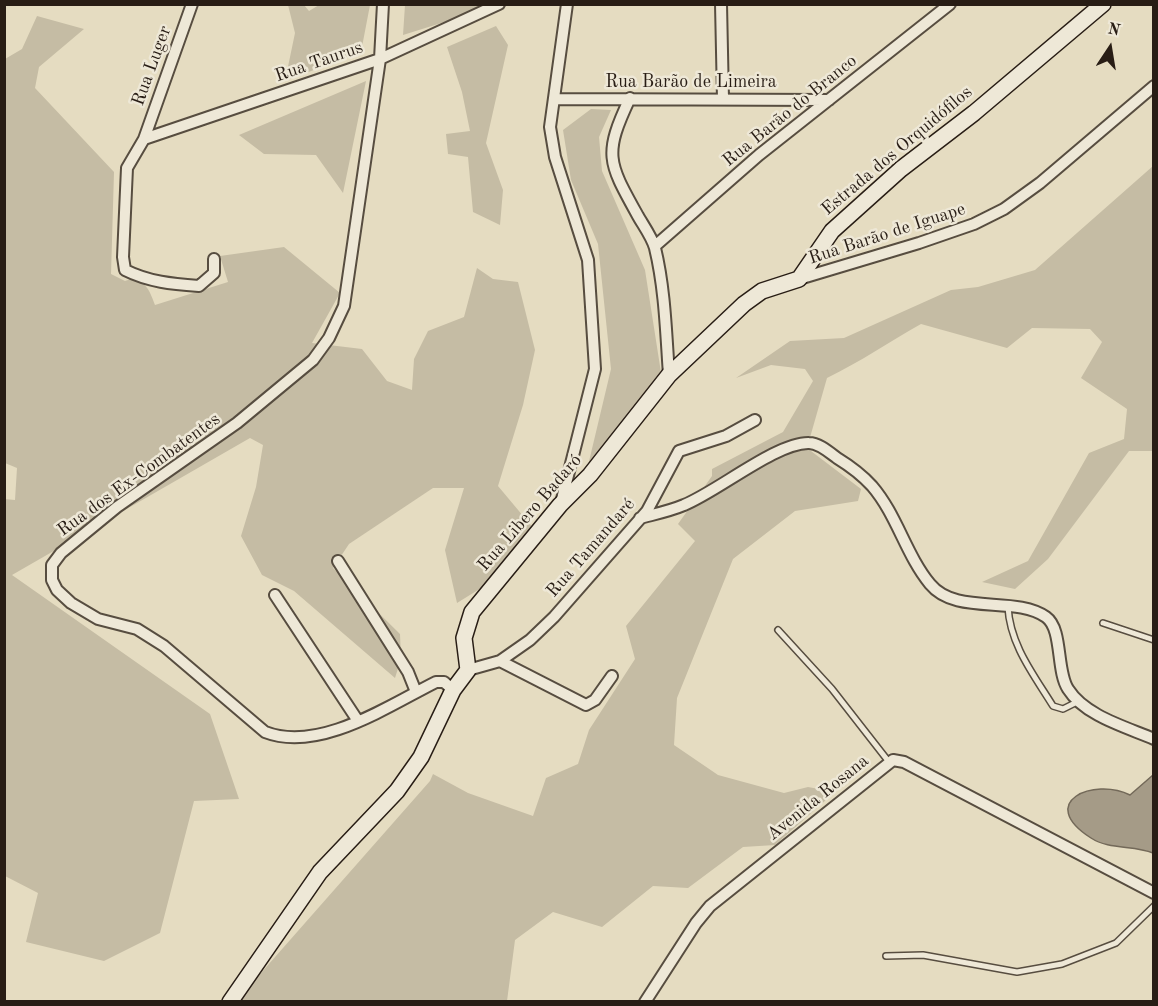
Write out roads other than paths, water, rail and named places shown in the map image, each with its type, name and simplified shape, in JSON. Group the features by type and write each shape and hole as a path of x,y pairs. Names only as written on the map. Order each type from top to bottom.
{"street":[{"name":"Rua Luger","path":"192,4 144,140 131,160 124,178 121,242 125,270 160,283 199,286 214,273 214,259"},
{"name":"Rua dos Ex-Combatentes","path":"383,4 380,59 344,306 329,338 314,360 237,423 117,507 61,553 52,565 52,580 57,590 71,603 98,619 137,629 164,646 265,732 282,739 325,734 358,721 436,682 444,682 453,690"},
{"name":"Rua Taurus","path":"144,140 380,59 499,4"},
{"path":"560,505 592,387 595,354 588,260 555,157 550,127 567,4"},
{"path":"721,4 723,99"},
{"name":"Rua Barão do Branco","path":"654,246 759,155 950,4"},
{"name":"Estrada dos Orquidófilos","path":"800,279 832,231 900,169 974,113 1103,4"},
{"name":"Rua Barão de Iguape","path":"800,279 920,243 974,224 1004,208 1040,183 1154,86"},
{"path":"630,98 614,131 612,165 620,185 654,246 665,314 669,375"},
{"name":"Rua Barão de Limeira","path":"554,99 828,100"},
{"path":"669,375 744,304 762,291 800,279"},
{"name":"Rua Libero Badaró","path":"468,670 464,638 472,612 560,505 590,475 669,375"},
{"name":"Rua Tamandaré","path":"468,670 500,661 530,640 554,617 640,518 679,451 726,436 755,420"},
{"path":"640,518 685,505 777,452 796,444 812,443 856,471 873,487 921,572 940,594 957,600 1041,613 1049,619 1053,626 1062,675 1067,689 1078,702 1097,714 1154,739"},
{"path":"338,561 408,672 416,692"},
{"path":"275,595 358,721"},
{"path":"500,661 586,705 595,700 612,676"},
{"path":"230,1002 320,872 397,791 422,757 453,690 468,670"},
{"name":"Avenida Rosana","path":"645,1002 696,923 710,906 888,762 904,762 1154,892"}],"lane":[{"path":"1008,607 1010,630 1015,642 1053,706 1063,709 1078,702"},
{"path":"1103,623 1154,640"},
{"path":"778,630 832,689 888,762"},
{"path":"886,956 923,955 1007,972 1062,964 1116,943 1154,906"}]}
